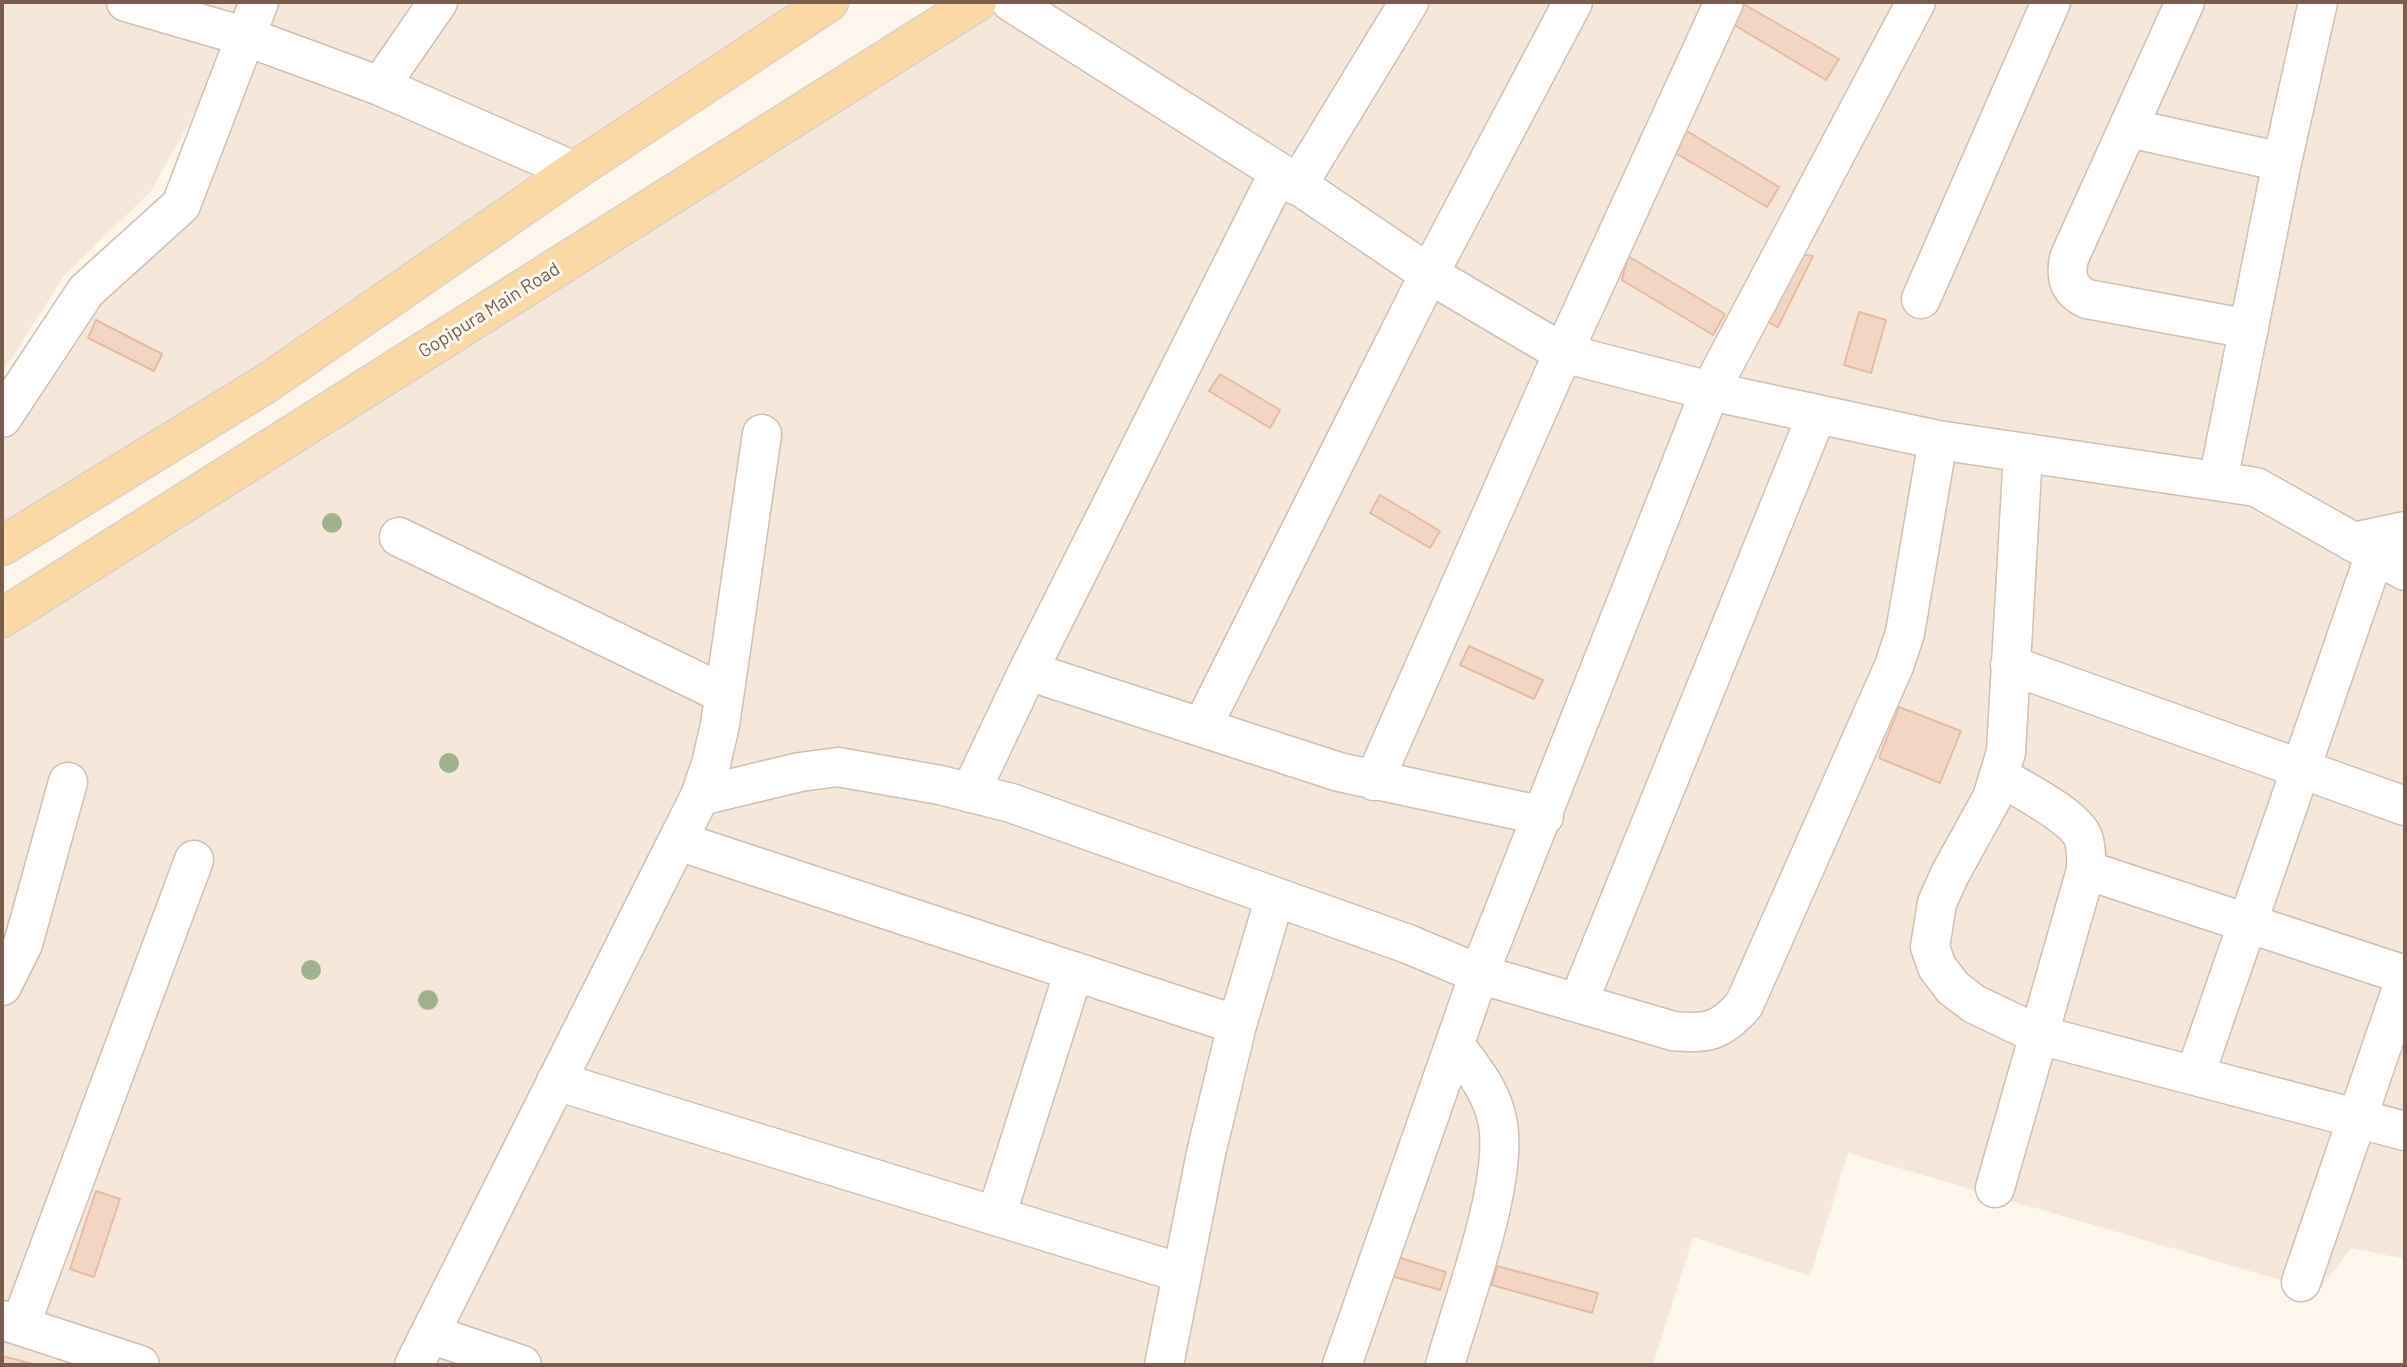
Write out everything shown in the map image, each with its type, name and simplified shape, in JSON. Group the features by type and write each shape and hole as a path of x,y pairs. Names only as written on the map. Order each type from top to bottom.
{"main road":[{"path":"2,546 267,383 573,171 829,2"},
{"name":"Gopipura Main Road","path":"2,618 977,2"}],"street":[{"path":"126,2 247,37 380,86 573,171"},
{"path":"2,418 86,291 181,205 259,2"},
{"path":"380,86 438,2"},
{"path":"1011,2 1288,179 1429,274 1563,353 1710,391 1938,440 2256,486 2378,556"},
{"path":"970,793 1028,671 1288,179 1409,2"},
{"path":"1202,727 1429,274 1573,2"},
{"path":"1374,782 1563,353 1724,2"},
{"path":"1342,1365 1479,974 1544,816 1710,391 1916,2"},
{"path":"1921,299 2051,2"},
{"path":"2185,2 2069,258 2066,274 2069,285 2077,294 2087,299 2249,329"},
{"path":"2218,481 2282,162 2318,2"},
{"path":"2129,128 2282,162"},
{"path":"1578,1003 1817,414"},
{"path":"522,1365 422,1349 700,796 711,764 724,694 762,434"},
{"path":"700,796 800,772 838,767 970,793 1011,803 1408,944 1479,974 1673,1031 1702,1033 1727,1024 1744,1005 1894,666 1905,634 1938,440"},
{"path":"2023,453 2006,752 2001,777 1937,903 1930,947 1937,967 1953,988 1974,1004 2039,1035 2405,1131"},
{"path":"2195,1075 2378,556 2405,531"},
{"path":"399,537 724,694"},
{"path":"2010,665 2405,807"},
{"path":"1028,671 1374,782 1544,816"},
{"path":"1995,1188 2086,870 2082,834 2070,821 2001,777"},
{"path":"2,986 23,944 68,782"},
{"path":"678,841 1237,1025"},
{"path":"123,1363 11,1323 194,860"},
{"path":"2086,870 2405,977 2301,1282"},
{"path":"1164,1365 1181,1273 1237,1025 1275,897"},
{"path":"996,1216 1074,971"},
{"path":"1445,1365 1497,1175 1498,1124 1484,1083 1454,1045"},
{"path":"556,1081 1181,1273"}],"shaded area":[{"path":"2,2 247,2 225,59 151,191 63,277 2,374"},
{"path":"270,2 812,2 249,379 2,532 2,432 91,298 188,210"},
{"path":"992,2 1894,2 1689,400 1332,1365 165,1365 2,1309 2,635"},
{"path":"1936,2 2405,2 2405,1259 2351,1248 2318,1291 1848,1153 1810,1276 1693,1237 1653,1365 1349,1365 1553,816 1725,408"},
{"path":"2,1326 120,1365 2,1365"}],"building":[{"path":"1740,2 1839,59 1826,80 1731,23"},
{"path":"1682,128 1779,187 1767,207 1672,151"},
{"path":"1791,253 1813,256 1778,327 1759,318"},
{"path":"1628,256 1725,314 1713,335 1622,280"},
{"path":"1859,312 1886,320 1871,373 1844,365"},
{"path":"96,320 162,354 154,371 88,338"},
{"path":"1220,374 1280,410 1270,428 1209,391"},
{"path":"1380,495 1440,531 1430,548 1370,513"},
{"path":"1469,646 1543,680 1534,699 1460,665"},
{"path":"1899,707 1961,731 1940,783 1879,758"},
{"path":"96,1191 120,1199 94,1277 70,1269"},
{"path":"1394,1256 1446,1272 1440,1290 1388,1275"},
{"path":"1497,1266 1598,1293 1592,1313 1492,1285"},
{"path":"2,1356 37,1365 2,1365"}]}
